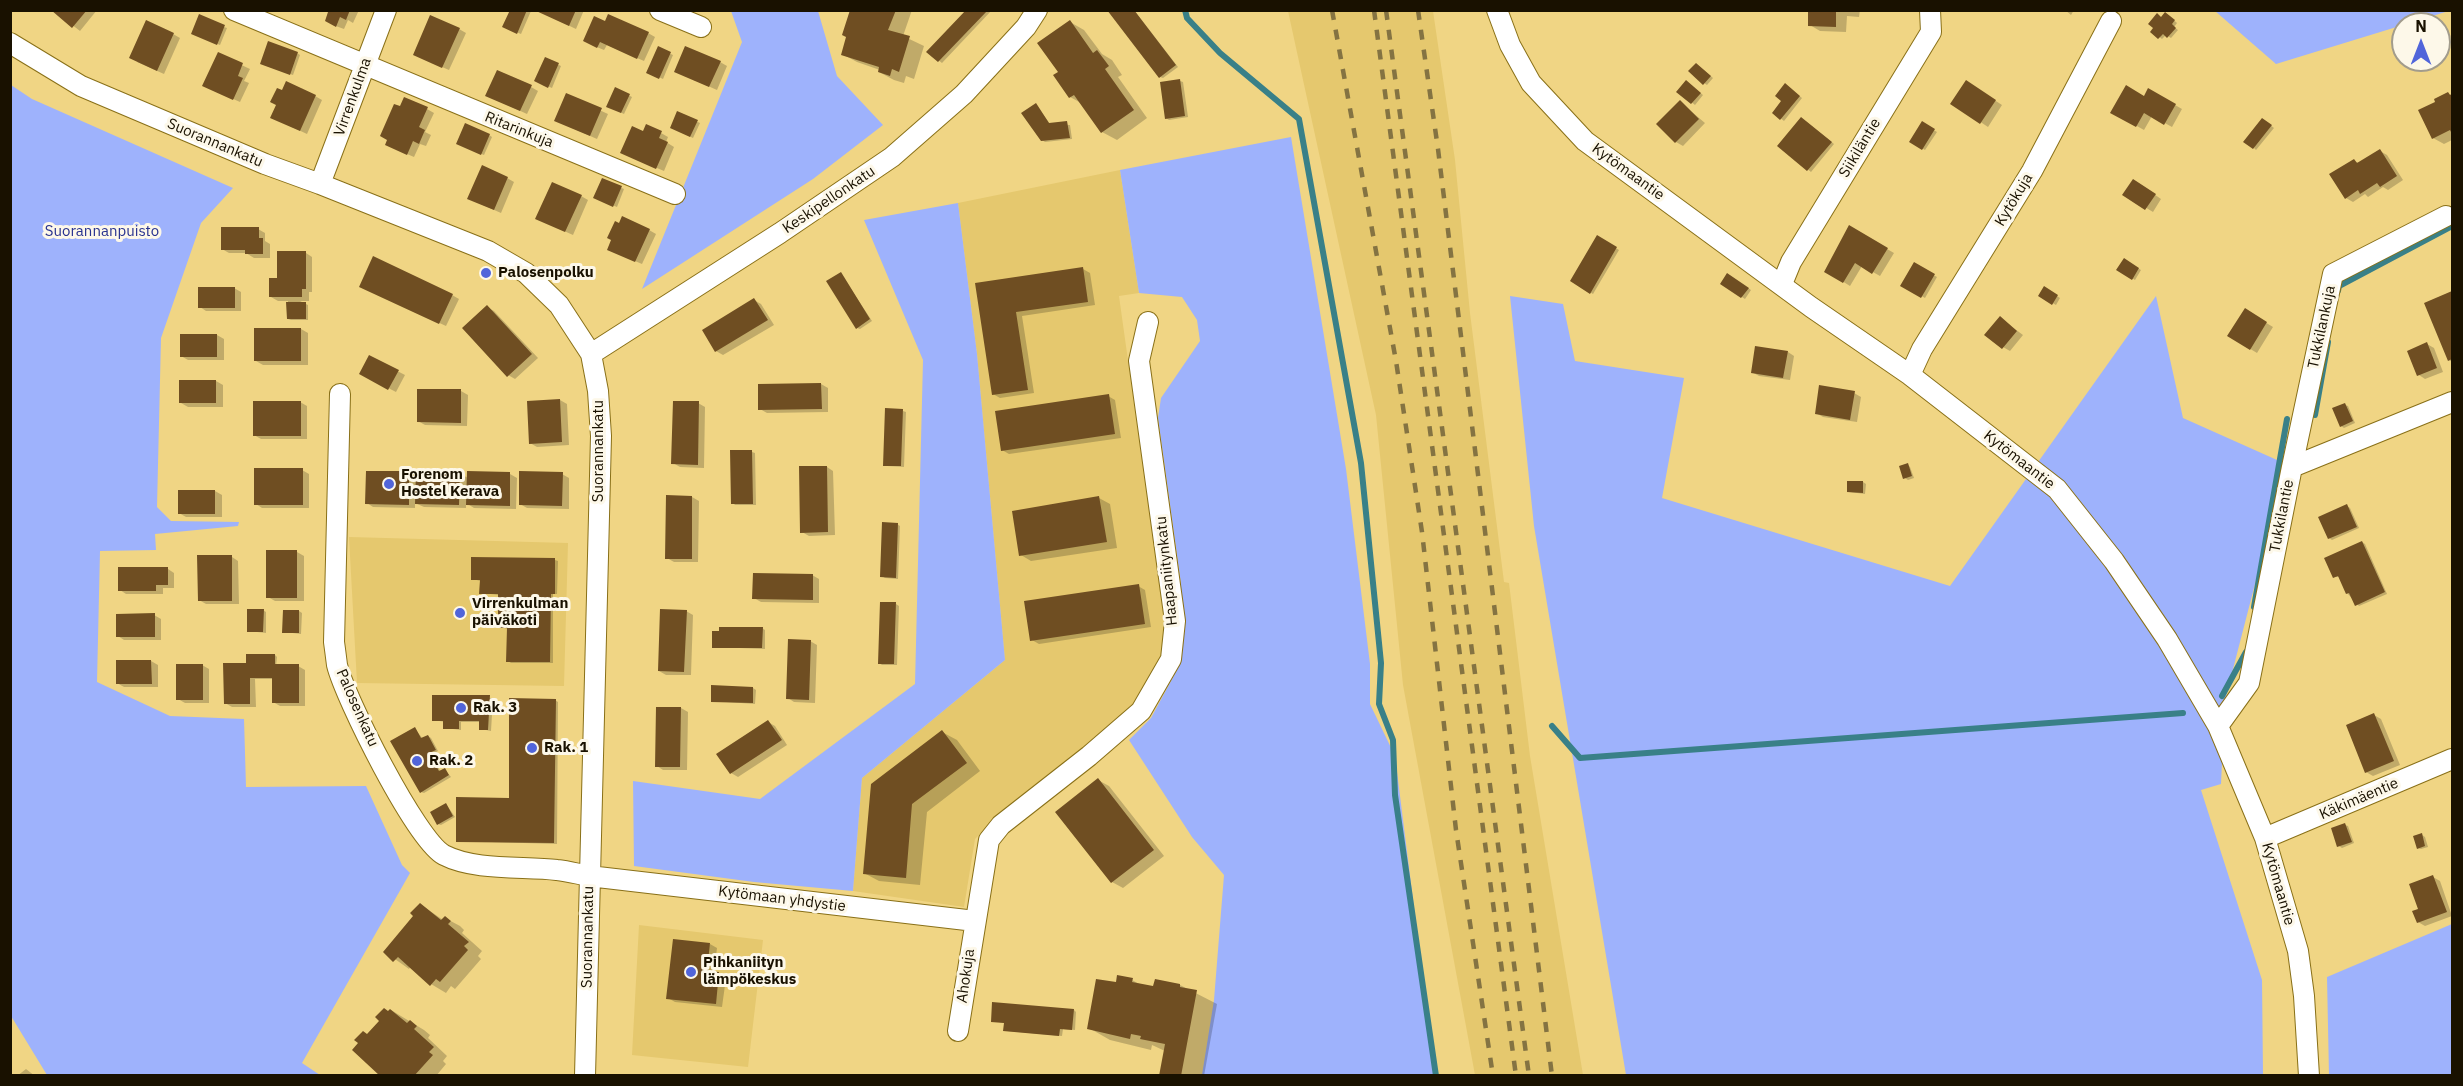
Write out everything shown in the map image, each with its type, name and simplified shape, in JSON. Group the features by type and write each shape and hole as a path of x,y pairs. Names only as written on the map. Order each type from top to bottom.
{"street":[{"name":"Ritarinkuja","path":"234,10 675,194"},
{"name":"Virrenkulma","path":"320,184 363,65 386,10"},
{"path":"660,10 702,27"},
{"name":"Keskipellonkatu","path":"591,354 780,233 892,157 964,94 1026,27 1037,10"},
{"name":"Kytömaantie","path":"1497,10 1510,45 1531,83 1585,141 1811,307 1910,375 2057,489 2114,561 2167,639 2218,726 2265,838 2298,951 2304,996 2309,1076"},
{"name":"Siikiläntie","path":"1782,284 1791,262 1931,32 1930,10"},
{"name":"Kytökuja","path":"1910,375 1922,349 2032,171 2111,21"},
{"name":"Suorannankatu","path":"10,43 81,86 265,164 488,250 526,273 559,305 591,354 598,391 601,436 585,1076"},
{"name":"Tukkilankuja","path":"2292,467 2333,274 2446,216"},
{"name":"Haapaniitynkatu","path":"975,921 989,840 1001,825 1142,711 1171,659 1175,621 1139,361 1148,322"},
{"name":"Palosenkatu","path":"340,394 334,642 340,674 372,742 411,817 426,838 443,855 472,864 559,870 589,876"},
{"name":"Tukkilantie","path":"2218,726 2249,683 2292,467 2452,402"},
{"name":"Käkimäentie","path":"2265,838 2452,759"},
{"name":"Kytömaan yhdystie","path":"589,876 975,921"},
{"name":"Ahokuja","path":"958,1030 975,921"}],"shaded area":[{"path":"1288,11 1433,11 1455,160 1470,313 1504,582 1509,583 1530,756 1583,1075 1475,1075 1403,685 1376,415"},
{"path":"1120,170 1139,293 1119,296 1164,618 1161,655 1135,702 1084,749 992,822 975,839 964,907 853,891 862,778 1005,660 977,354 958,203"},
{"name":"Virrenkulman päiväkoti","path":"349,537 568,543 564,686 357,683"},
{"path":"639,925 763,940 748,1067 632,1055"}],"green space":[{"path":"2215,10 2452,10 2391,12 2391,29 2276,64"},
{"path":"731,11 818,11 837,76 883,125 813,179 642,289 742,42"},
{"name":"Suorannanpuisto","path":"11,85 32,99 233,188 201,223 161,338 157,507 171,521 239,522 238,526 155,534 156,550 100,551 97,682 170,716 244,719 246,787 366,786 402,865 410,873 302,1063 320,1075 47,1075 11,1016"},
{"path":"1291,137 1346,469 1370,664 1370,704 1395,756 1435,1075 1202,1075 1214,1000 1224,875 1192,837 1129,740 1151,718 1178,668 1181,584 1158,418 1161,398 1200,341 1197,320 1182,297 1139,293 1120,170"},
{"path":"958,203 977,354 1005,660 862,778 853,891 754,882 634,866 633,781 760,799 915,684 923,360 864,220"},
{"path":"1510,296 1563,304 1575,361 1684,378 1662,498 1950,586 2156,296 2183,418 2286,464 2225,700 2221,784 2201,790 2262,980 2263,1075 1626,1075 1534,526"},
{"path":"2452,924 2452,1075 2329,1075 2327,977"}],"building":[{"path":"51,10 87,10 72,28"},
{"path":"324,10 350,10 346,20 340,17 336,27 325,21 328,12"},
{"path":"510,10 527,10 517,34 502,27"},
{"path":"534,10 576,10 569,26"},
{"path":"850,10 896,10 888,30 910,36 899,72 892,69 890,76 878,72 879,67 841,55 846,37 842,35"},
{"path":"966,10 988,10 938,62 926,52"},
{"path":"1107,10 1134,10 1176,65 1159,78"},
{"path":"1808,10 1836,10 1836,27 1808,26"},
{"path":"2165,12 2175,20 2172,24 2176,28 2167,38 2163,34 2158,39 2150,32 2153,28 2148,24 2157,13 2161,17"},
{"path":"199,14 225,25 217,45 191,34"},
{"path":"608,14 649,32 637,59 600,42 597,48 583,41 594,16 605,21"},
{"path":"430,15 460,28 442,68 413,55"},
{"path":"146,20 174,33 157,71 129,58"},
{"path":"1070,20 1093,53 1097,50 1109,66 1105,69 1134,110 1101,133 1074,95 1069,98 1053,75 1058,72 1037,43"},
{"path":"268,41 298,52 290,75 260,64"},
{"path":"658,46 671,52 659,79 646,73"},
{"path":"685,46 721,61 709,87 674,72"},
{"path":"218,52 243,63 238,76 243,78 233,100 202,86"},
{"path":"545,57 559,63 548,88 534,81"},
{"path":"1696,63 1711,76 1703,85 1688,71"},
{"path":"497,70 532,85 520,111 485,96"},
{"path":"1180,79 1185,116 1165,119 1160,82"},
{"path":"1686,80 1701,93 1691,104 1676,92"},
{"path":"1966,80 1996,100 1980,124 1950,104"},
{"path":"286,81 316,95 300,131 270,118 276,105 270,102 277,88 282,90"},
{"path":"1785,83 1800,96 1780,120 1772,113 1781,101 1775,96"},
{"path":"2126,85 2144,96 2148,88 2176,104 2164,125 2144,113 2136,127 2110,113"},
{"path":"615,87 630,94 621,113 606,107"},
{"path":"2448,92 2452,94 2452,134 2450,130 2432,139 2418,110 2435,102 2434,99"},
{"path":"566,93 602,108 590,136 554,121"},
{"path":"404,97 428,107 419,127 425,130 419,144 413,141 407,155 385,145 387,140 380,136 394,104 400,106"},
{"path":"1680,100 1699,119 1675,143 1656,124"},
{"path":"1036,103 1049,123 1067,121 1070,138 1041,141 1021,113"},
{"path":"677,111 698,120 690,137 670,128"},
{"path":"1801,117 1832,142 1807,171 1777,146"},
{"path":"2262,118 2272,125 2253,149 2243,142"},
{"path":"1922,121 1935,129 1922,150 1909,142"},
{"path":"465,123 490,134 481,155 456,144"},
{"path":"646,124 662,131 659,138 668,142 656,169 620,153 632,126 643,131"},
{"path":"2380,149 2397,176 2380,187 2377,183 2360,194 2358,190 2345,199 2329,174 2354,159 2357,163"},
{"path":"482,165 508,177 494,210 467,199"},
{"path":"602,178 622,186 613,207 593,198"},
{"path":"2133,179 2156,194 2145,210 2122,195"},
{"path":"552,182 582,195 565,232 535,219"},
{"path":"622,216 650,229 635,262 607,250 611,240 607,238 615,221 619,223"},
{"path":"1849,225 1888,248 1872,274 1855,263 1843,283 1824,272"},
{"path":"221,227 259,227 259,238 263,238 263,254 245,254 245,250 221,250"},
{"path":"1597,235 1617,247 1590,294 1570,281"},
{"path":"277,251 306,251 306,289 302,289 302,297 269,297 269,278 277,278"},
{"path":"373,256 453,294 439,324 359,287"},
{"path":"2124,258 2139,268 2132,280 2116,270"},
{"path":"1914,262 1935,274 1921,298 1900,286"},
{"path":"1083,267 1088,302 1016,312 1028,390 992,395 975,283"},
{"path":"841,272 870,319 856,329 826,281"},
{"path":"1727,273 1749,288 1741,298 1720,284"},
{"path":"2044,286 2058,295 2052,305 2038,296"},
{"path":"198,287 235,287 235,308 198,308"},
{"path":"2452,291 2452,359 2448,361 2424,303"},
{"path":"754,298 768,320 715,352 702,330"},
{"path":"286,302 306,302 306,319 287,319"},
{"path":"487,305 532,354 507,377 462,328"},
{"path":"2245,308 2267,322 2250,350 2227,336"},
{"path":"2000,316 2017,331 2002,349 1984,335"},
{"path":"254,328 301,328 301,361 254,361"},
{"path":"180,334 217,334 217,357 180,357"},
{"path":"2427,342 2437,368 2417,376 2407,351"},
{"path":"1755,346 1788,351 1783,378 1751,373"},
{"path":"369,355 399,370 388,390 359,374"},
{"path":"179,380 216,380 216,403 179,403"},
{"path":"821,383 822,409 758,410 758,384"},
{"path":"1819,385 1855,391 1850,420 1815,414"},
{"path":"417,389 461,389 461,423 417,422"},
{"path":"1109,394 1115,434 1001,451 995,411"},
{"path":"560,399 562,442 529,444 527,401"},
{"path":"253,401 301,401 301,436 253,436"},
{"path":"673,401 699,401 698,465 671,464"},
{"path":"2345,403 2353,421 2340,427 2332,408"},
{"path":"885,408 903,409 901,466 883,466"},
{"path":"730,450 752,450 753,504 731,504"},
{"path":"1908,463 1912,476 1903,479 1899,466"},
{"path":"799,466 827,466 828,532 800,533"},
{"path":"254,468 303,468 303,505 254,505"},
{"path":"366,471 409,471 409,505 365,504"},
{"path":"416,471 460,471 459,505 415,504"},
{"path":"467,471 510,472 510,506 466,505"},
{"path":"519,471 563,472 562,506 519,505"},
{"path":"1847,481 1863,481 1863,493 1847,492"},
{"path":"178,490 215,490 215,514 178,514"},
{"path":"666,495 692,496 692,559 665,559"},
{"path":"1099,496 1107,542 1019,556 1012,511"},
{"path":"2347,504 2357,527 2328,539 2318,517"},
{"path":"882,522 898,523 896,578 880,577"},
{"path":"2362,541 2385,592 2355,606 2349,593 2346,594 2338,576 2333,578 2324,558"},
{"path":"266,550 297,550 297,598 266,598"},
{"path":"197,555 232,555 232,601 198,601"},
{"path":"471,557 555,558 555,594 551,594 550,662 506,662 507,628 498,628 498,594 479,594 480,580 471,580"},
{"path":"118,567 168,567 168,585 156,585 156,591 118,591"},
{"path":"753,573 813,574 813,600 752,599"},
{"path":"1139,584 1145,624 1030,641 1024,601"},
{"path":"880,602 896,602 894,664 878,664"},
{"path":"247,609 264,609 263,632 247,632"},
{"path":"660,609 687,610 684,672 658,671"},
{"path":"283,610 299,610 299,633 282,633"},
{"path":"155,613 155,637 116,637 116,614"},
{"path":"719,627 763,627 762,648 712,648 712,631 719,631"},
{"path":"788,639 811,640 809,700 786,699"},
{"path":"246,654 275,654 275,664 299,664 299,703 272,703 272,678 250,678 250,704 224,704 223,663 246,663"},
{"path":"116,660 151,660 152,684 116,684"},
{"path":"176,664 203,664 203,700 176,700"},
{"path":"711,685 753,687 753,703 711,702"},
{"name":"Rak. 3","path":"432,695 490,695 488,730 479,730 479,721 459,721 459,729 443,729 443,721 432,721"},
{"name":"Rak. 1","path":"509,698 556,699 554,843 456,842 456,797 509,798"},
{"path":"656,707 681,707 680,767 655,767"},
{"path":"2374,713 2394,761 2365,773 2346,725"},
{"path":"768,720 782,740 730,774 716,754"},
{"name":"Rak. 2","path":"415,727 421,738 428,735 436,750 429,753 439,771 445,768 449,775 420,793 390,741"},
{"path":"942,730 967,763 912,804 906,878 863,874 871,784"},
{"path":"1098,778 1154,850 1111,883 1055,812"},
{"path":"446,803 453,816 437,825 430,812"},
{"path":"2345,823 2352,842 2337,847 2331,828"},
{"path":"2422,833 2425,846 2417,849 2413,836"},
{"path":"2433,875 2447,912 2417,923 2412,911 2418,909 2409,884"},
{"path":"420,903 441,920 445,916 451,921 448,924 469,942 464,946 468,950 440,982 436,979 430,986 398,957 393,962 383,952 413,916 410,913"},
{"name":"Pihkaniityn lämpökeskus","path":"673,939 710,943 707,971 719,972 716,1004 666,999"},
{"path":"1117,975 1133,978 1132,982 1153,986 1155,979 1197,990 1181,1076 1159,1076 1165,1044 1140,1039 1141,1036 1131,1034 1130,1039 1087,1029 1096,979 1116,982"},
{"path":"992,1002 1074,1009 1072,1030 1060,1029 1059,1036 1003,1031 1004,1023 991,1022"},
{"path":"384,1008 388,1011 390,1009 407,1023 410,1020 417,1026 414,1029 434,1047 429,1052 433,1055 414,1076 380,1076 352,1050 358,1043 354,1040 363,1031 367,1034 379,1021 375,1017"}],"waterway":[{"path":"1185,10 1187,18 1220,53 1299,119 1361,463 1381,663 1379,704 1393,740 1395,795 1436,1076"},
{"path":"2338,291 2339,286 2452,226"},
{"path":"2315,415 2328,342"},
{"path":"2254,607 2287,419"},
{"path":"2222,696 2246,652"},
{"path":"1552,726 1580,758 2183,713"}],"railway":[{"path":"1332,10 1396,361 1422,532 1456,830 1493,1076"},
{"path":"1374,10 1516,1076"},
{"path":"1386,10 1529,1076"},
{"path":"1418,10 1438,149 1552,1076"}],"place":[{"name":"Palosenpolku","path":"486,273"},
{"name":"Forenom Hostel Kerava","path":"389,484"},
{"name":"Virrenkulman päiväkoti","path":"460,613"},
{"name":"Rak. 3","path":"461,708"},
{"name":"Rak. 1","path":"532,748"},
{"name":"Rak. 2","path":"417,761"},
{"name":"Pihkaniityn lämpökeskus","path":"691,972"}]}
